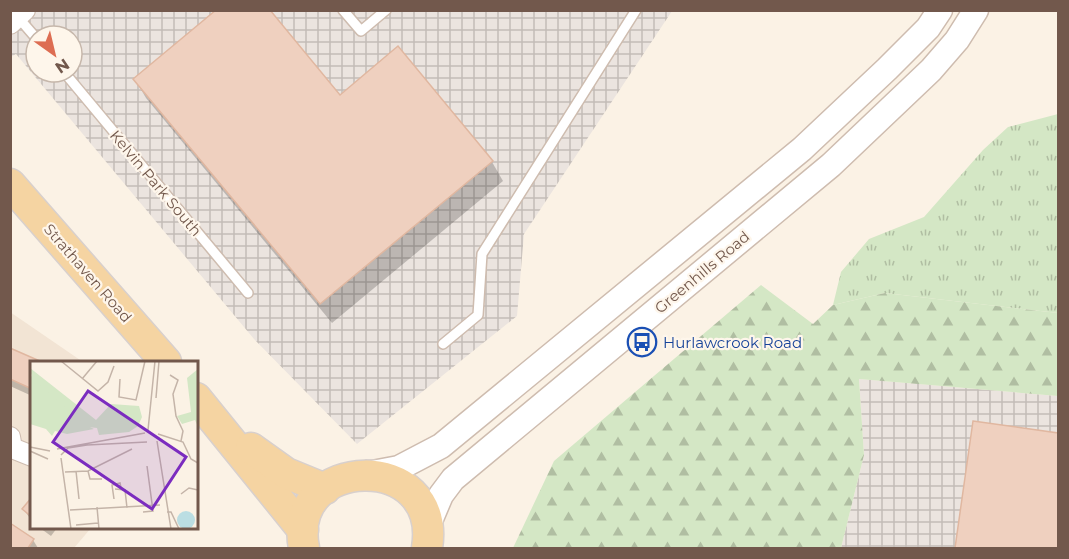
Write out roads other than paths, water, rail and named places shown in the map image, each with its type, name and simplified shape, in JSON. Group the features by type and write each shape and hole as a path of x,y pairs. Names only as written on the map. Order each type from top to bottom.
{"main road":[{"name":"Strathaven Road","path":"10,184 164,361"},
{"path":"198,400 218,422 303,543"},
{"path":"218,422 286,473 325,489"},
{"path":"303,543 310,507 325,489 337,481 365,474 387,478 407,489 421,507 427,538"}],"street":[{"path":"365,474 399,468 441,446 802,148 887,69 928,28 940,10"},
{"name":"Greenhills Road","path":"427,538 441,495 453,479 831,165 931,70 957,40 976,10"},
{"path":"11,445 30,455"}],"lane":[{"path":"343,10 362,31 386,10"},
{"path":"443,344 478,315 482,254 636,10"},
{"name":"Kelvin Park South","path":"74,84 248,293"}],"place":[{"name":"Hurlawcrook Road","path":"642,342"}]}
